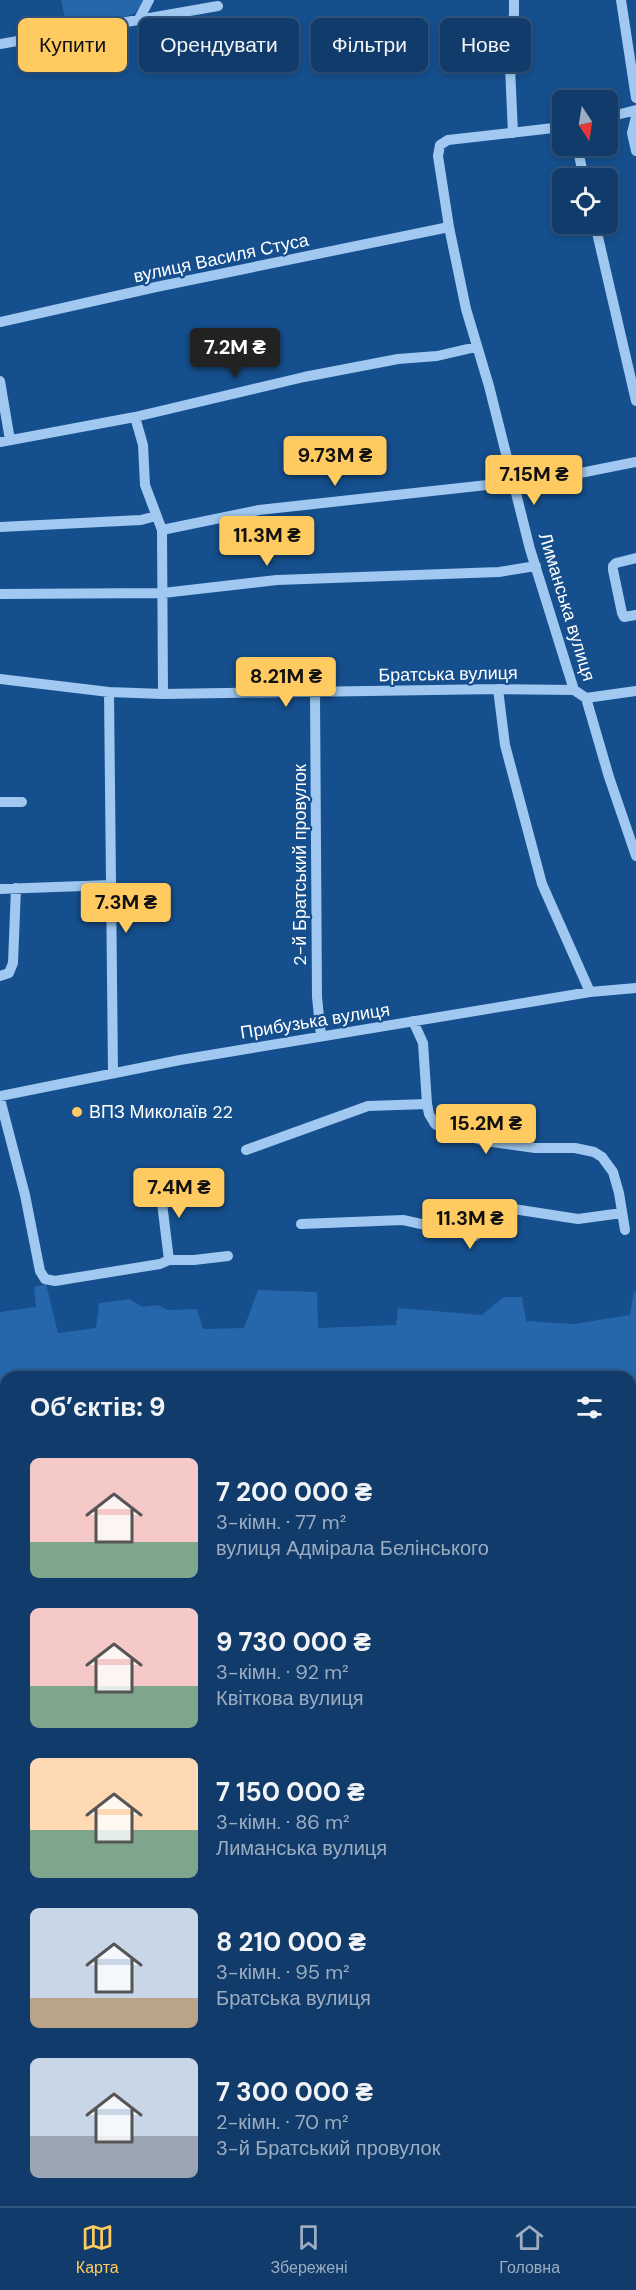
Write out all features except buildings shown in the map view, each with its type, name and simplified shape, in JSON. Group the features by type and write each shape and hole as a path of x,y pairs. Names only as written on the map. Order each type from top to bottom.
{"street":[{"path":"140,18 149,0"},
{"path":"514,0 509,45 513,133 552,128"},
{"path":"621,0 636,98"},
{"path":"145,18 218,6"},
{"path":"0,44 139,19"},
{"path":"618,114 636,110"},
{"path":"636,117 632,133 636,151"},
{"name":"Лиманська вулиця","path":"513,133 442,142 438,150 448,227 476,347 489,386 536,566 574,690 586,698 609,777 636,856"},
{"name":"вулиця Василя Стуса","path":"0,322 156,287 448,227"},
{"path":"597,234 636,401"},
{"path":"0,381 5,441 135,417 304,377 398,359 437,356 476,347"},
{"path":"135,417 143,445 145,485 162,530 163,694"},
{"path":"162,530 259,510 514,484 636,462"},
{"path":"0,527 141,520 156,516"},
{"path":"636,558 616,562 613,570 621,614 624,617 636,615"},
{"path":"0,594 163,593 277,580 499,572 536,566"},
{"name":"Братська вулиця","path":"0,679 110,692 163,694 574,690"},
{"path":"498,689 503,735 542,884 590,992"},
{"path":"586,698 636,691"},
{"path":"110,692 113,1073"},
{"name":"2-й Братський провулок","path":"315,693 317,997 321,1036"},
{"path":"0,802 22,802"},
{"path":"0,889 111,885"},
{"path":"0,976 9,973 13,963 16,888"},
{"name":"Прибузька вулиця","path":"0,1098 113,1073 321,1036 590,992 636,987"},
{"path":"412,1021 423,1043 427,1104 433,1121 439,1127 485,1141 535,1148 575,1148 594,1152 602,1157 614,1172 625,1230"},
{"path":"0,1098 25,1195 40,1271 45,1279 55,1281 160,1264 169,1260 228,1256"},
{"path":"246,1150 368,1106 427,1104"},
{"path":"162,1179 162,1203 169,1260"},
{"path":"301,1224 403,1221 476,1236 489,1226 494,1206 578,1219 622,1213"}],"shaded area":[{"path":"61,0 146,0 135,13 128,16 65,18"},
{"path":"46,1284 58,1333 96,1328 99,1303 130,1299 142,1307 158,1305 167,1310 197,1309 203,1329 244,1328 258,1290 317,1292 318,1328 396,1325 398,1308 482,1315 504,1297 522,1297 526,1321 573,1324 630,1315 634,1291 636,1292 636,1371 0,1371 0,1312 36,1307 34,1287"}],"place":[{"name":"ВПЗ Миколаїв 22","path":"77,1112"}]}
